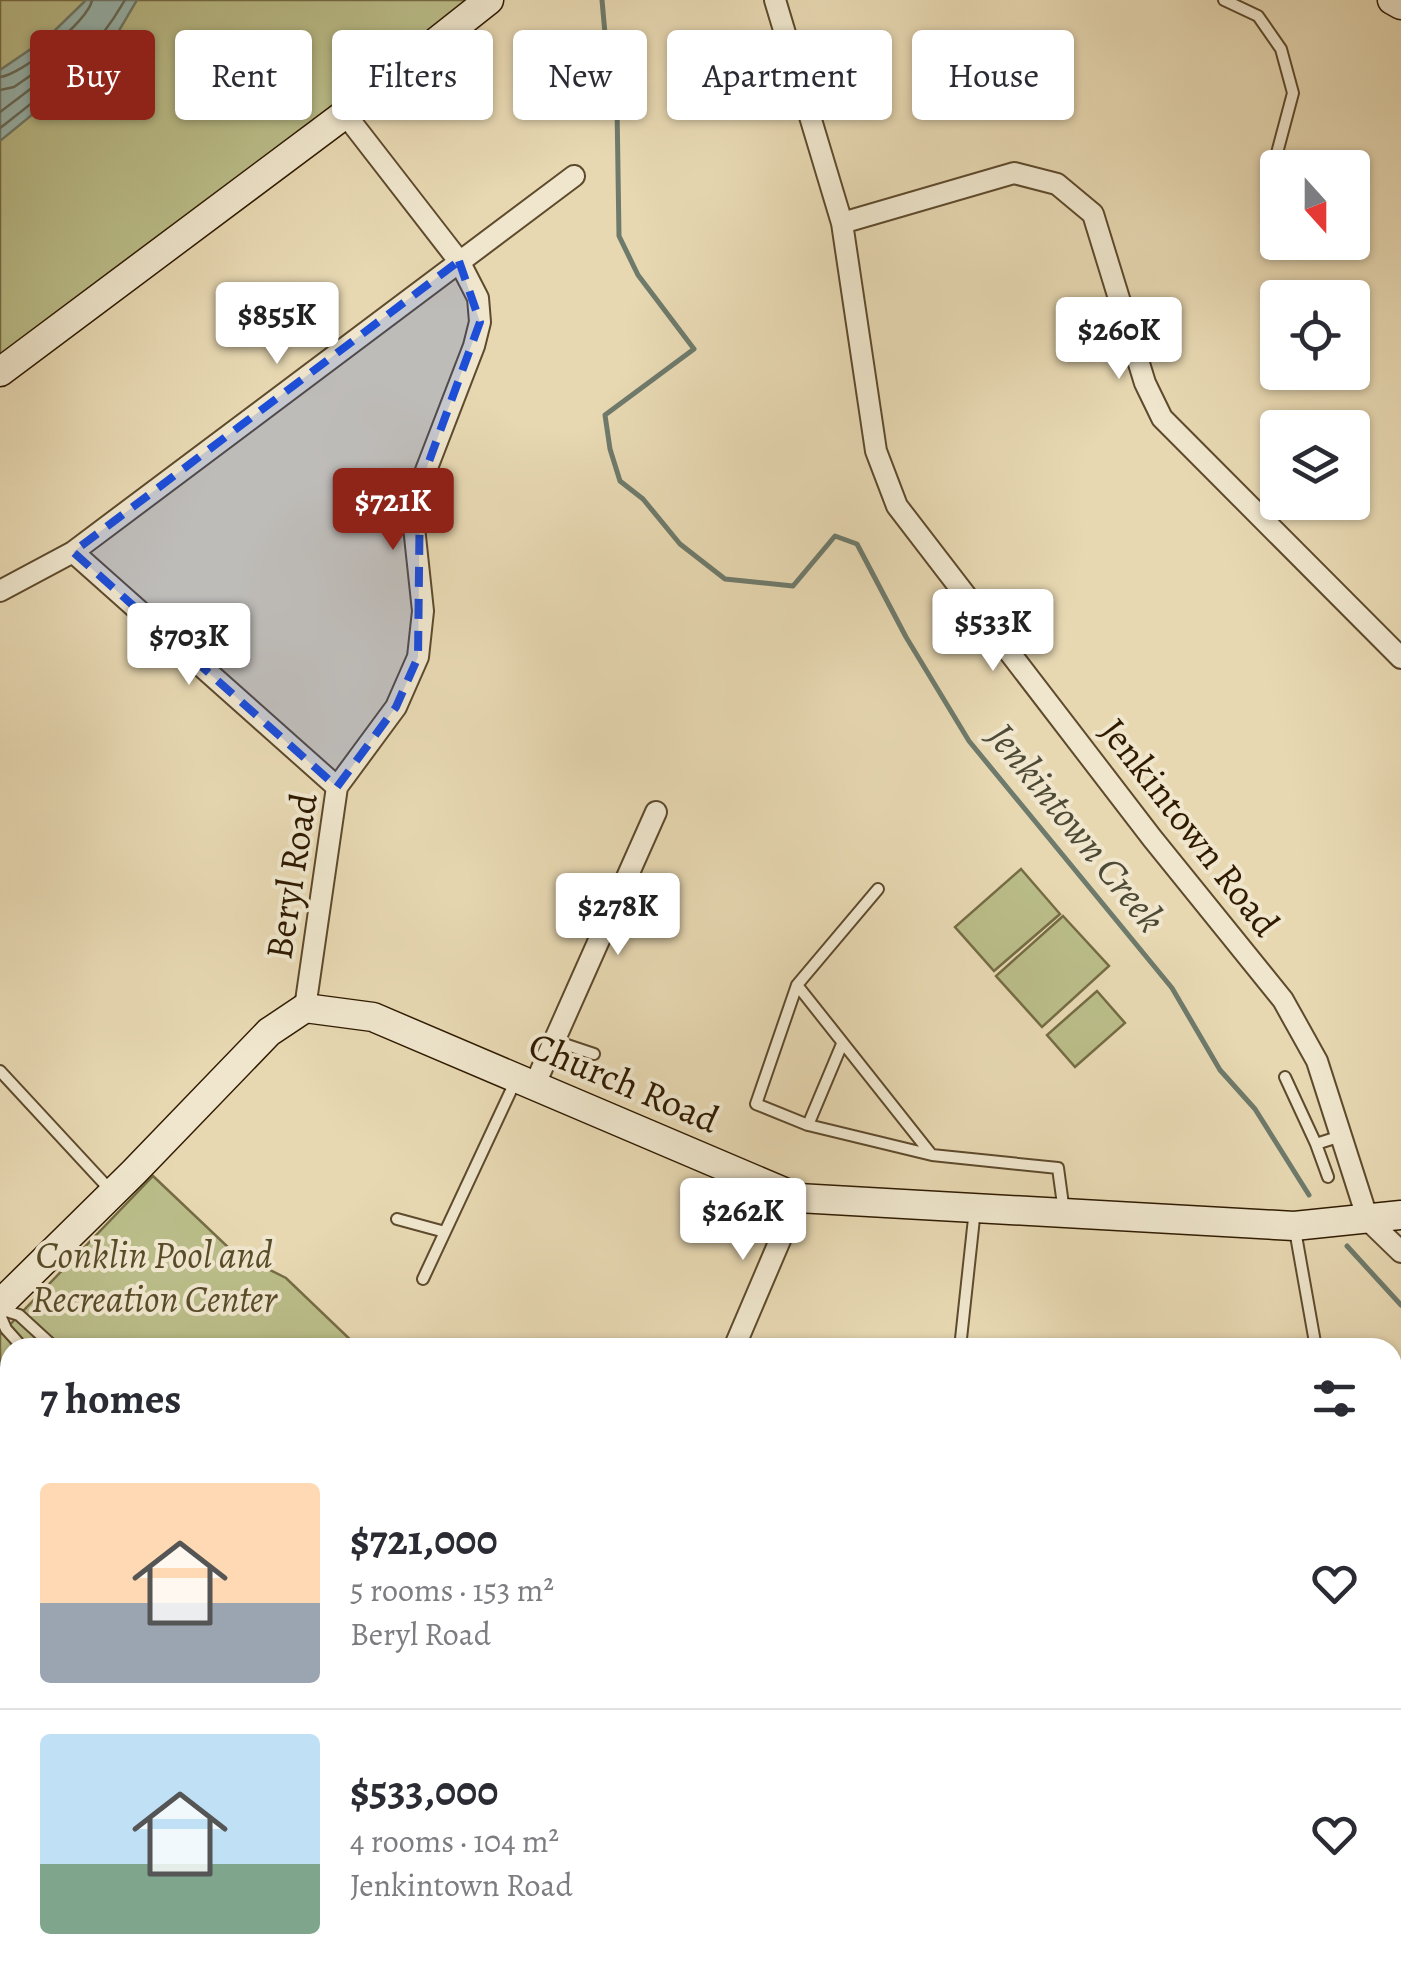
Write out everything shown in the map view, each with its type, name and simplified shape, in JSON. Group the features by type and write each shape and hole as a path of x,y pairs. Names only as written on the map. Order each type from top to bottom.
{"street":[{"path":"452,30 490,0"},
{"name":"Jenkintown Road","path":"775,0 842,223 876,451 897,506 1152,838 1283,1000 1316,1062 1368,1220 1401,1252"},
{"path":"1392,0 1401,5"},
{"path":"0,372 337,120"},
{"name":"Beryl Road","path":"305,1008 337,786 396,707 418,657 422,611 414,527 420,486 480,322 478,298 459,261 350,120"},
{"path":"842,223 1014,173 1058,184 1093,214 1145,384 1162,418 1401,658"},
{"path":"0,591 73,552 574,176"},
{"path":"73,552 337,786"},
{"path":"526,1080 554,1041 656,812"},
{"path":"0,1310 269,1032 305,1008"},
{"name":"Church Road","path":"305,1008 373,1017 798,1198 1294,1226 1401,1216"},
{"path":"738,1338 798,1198"}],"lane":[{"path":"1224,0 1258,16 1281,49 1293,93 1278,150"},
{"path":"878,890 797,985 756,1104 808,1124 932,1155 1058,1168 1064,1213"},
{"path":"797,985 932,1155"},
{"path":"554,1041 594,1054"},
{"path":"808,1124 842,1044"},
{"path":"0,1071 113,1194"},
{"path":"1285,1078 1328,1178"},
{"path":"424,1279 526,1080"},
{"path":"1316,1144 1340,1136"},
{"path":"961,1338 975,1208"},
{"path":"398,1219 445,1232"},
{"path":"1294,1226 1314,1338"},
{"path":"0,1310 6,1329 14,1338"},
{"path":"0,1310 19,1315 43,1338"}],"highlighted area":[{"path":"459,261 480,322 420,486 418,657 396,707 337,787 73,552"}],"green space":[{"path":"0,0 473,0 433,30 332,30 332,106 0,357"},
{"path":"1021,869 1060,914 994,971 955,927"},
{"path":"1063,916 1109,966 1042,1027 996,976"},
{"path":"1097,991 1125,1023 1075,1067 1047,1035"},
{"name":"Conklin Pool and Recreation Center","path":"153,1176 232,1251 286,1278 349,1338 0,1338"}],"water":[{"path":"86,0 137,0 119,30 55,30"},
{"path":"30,50 30,116 0,141 0,70"}],"waterway":[{"name":"Jenkintown Creek","path":"602,0 617,106 619,236 638,275 694,349 605,415 620,481 643,499 680,544 725,579 793,586 835,536 857,544 906,637 969,741 1172,988 1220,1070 1255,1109 1309,1195"},
{"name":"Jenkintown Creek","path":"1347,1246 1401,1305"}]}
